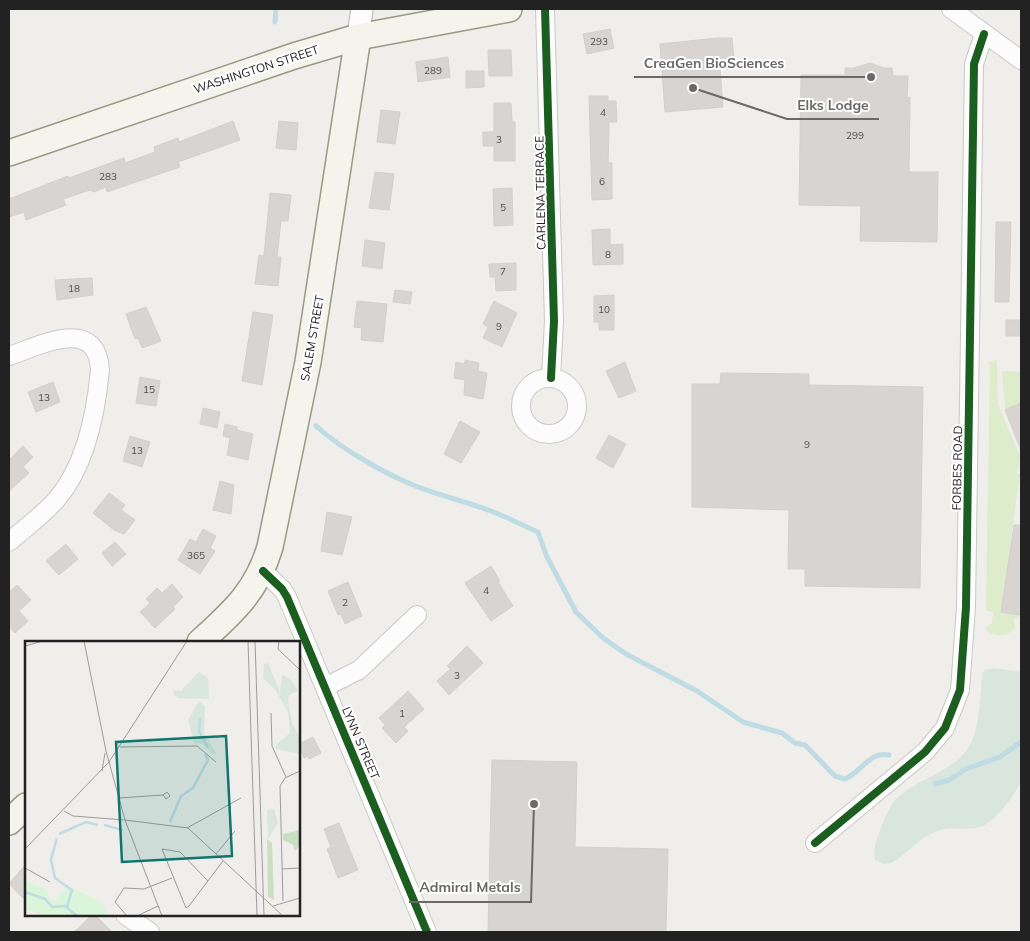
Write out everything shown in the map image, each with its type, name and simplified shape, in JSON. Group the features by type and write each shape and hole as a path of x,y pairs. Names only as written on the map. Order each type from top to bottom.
{"main road":[{"name":"WASHINGTON STREET","path":"9,153 294,56 358,37 509,9"},
{"name":"SALEM STREET","path":"201,641 237,606 263,571 277,518 308,362 358,37"}],"street":[{"name":"SALEM STREET","path":"358,37 362,9"},
{"name":"CARLENA TERRACE","path":"545,9 554,321 550,378"},
{"path":"951,9 1021,60"},
{"name":"FORBES ROAD","path":"815,843 933,744 950,718 960,690 966,607 974,64 984,34"},
{"path":"9,356 62,339 76,338 89,342 97,354 100,370 82,454 58,498 9,542"},
{"name":"LYNN STREET","path":"263,571 286,595 427,932"},
{"path":"325,686 359,670 418,616"},
{"path":"126,916 150,932"}],"green space":[{"path":"997,359 998,404 1020,457 1017,473 1020,474 1001,612 1019,615 1019,618 1013,619 1016,628 1004,635 996,635 985,628 992,623 993,612 986,611 990,365 988,363"},
{"path":"1002,371 1021,372 1021,403 1005,410"}],"shaded area":[{"path":"994,668 1021,672 1022,765 1020,783 1014,794 999,813 983,826 977,828 944,829 925,837 891,863 884,864 875,860 875,847 878,835 895,800 907,790 957,761 965,753 974,736 978,719 982,675 984,670"}],"building":[{"path":"610,29 614,48 587,54 583,34"},
{"path":"732,38 735,68 720,69 723,107 665,112 660,44"},
{"path":"488,50 511,50 512,76 489,76"},
{"path":"448,57 450,77 418,82 416,62"},
{"path":"870,63 884,68 892,68 893,76 908,76 907,98 910,97 909,172 938,172 937,242 860,241 861,206 799,205 801,75 845,75 845,68 854,68"},
{"path":"466,71 484,71 484,87 466,88"},
{"path":"589,96 608,96 608,101 616,101 617,122 609,122 608,163 612,163 612,199 592,200"},
{"path":"494,103 511,103 512,122 515,122 515,161 494,161 494,146 483,146 483,132 494,132"},
{"path":"381,110 400,112 395,144 377,142"},
{"path":"233,121 240,140 178,162 180,167 107,192 106,187 94,192 90,190 63,199 66,205 26,220 24,212 9,217 9,199 68,176 69,178 124,158 125,163 155,152 154,147 178,138 179,142"},
{"path":"279,121 298,123 296,150 276,148"},
{"path":"375,172 394,174 389,210 369,208"},
{"path":"512,188 513,225 494,226 493,189"},
{"path":"270,193 291,195 288,221 281,221 277,257 281,257 278,286 255,284 259,255 264,256"},
{"path":"996,222 1011,222 1009,302 995,302"},
{"path":"610,229 610,245 623,244 623,264 593,265 592,230"},
{"path":"365,240 385,243 382,269 362,266"},
{"path":"516,263 516,290 496,291 495,277 490,277 489,264"},
{"path":"92,278 93,295 57,300 55,280"},
{"path":"395,290 412,292 410,304 393,302"},
{"path":"614,295 614,330 599,330 599,322 594,322 594,296"},
{"path":"357,301 387,304 383,342 361,340 362,328 354,327"},
{"path":"494,301 517,313 502,347 483,338 488,327 483,324"},
{"path":"146,307 161,341 142,348 138,338 135,339 126,314"},
{"path":"253,312 273,315 262,385 242,381"},
{"path":"1006,320 1021,320 1021,336 1006,336"},
{"path":"465,360 479,363 478,371 487,373 483,399 464,395 465,380 454,378 456,362 465,364"},
{"path":"625,362 636,391 619,398 606,371"},
{"path":"721,373 809,374 809,385 923,387 920,588 805,586 805,569 788,569 789,510 692,507 692,384 720,384"},
{"path":"140,377 160,381 156,406 136,403"},
{"path":"53,382 60,402 36,412 28,392"},
{"path":"1021,403 1021,450 1005,410"},
{"path":"203,408 220,412 217,428 200,424"},
{"path":"460,421 480,432 461,463 444,454"},
{"path":"225,424 237,427 237,430 253,434 248,460 227,455 230,438 223,436"},
{"path":"609,435 626,444 613,468 596,458"},
{"path":"130,436 150,442 142,467 123,461"},
{"path":"23,446 33,457 23,467 29,473 9,491 9,460"},
{"path":"220,481 234,485 231,514 213,510"},
{"path":"109,493 125,505 121,510 135,520 124,534 114,530 93,513"},
{"path":"327,512 352,517 342,555 321,551"},
{"path":"1014,525 1021,525 1021,614 1019,615 1001,612"},
{"path":"203,529 216,536 210,548 215,551 200,574 178,560 190,539 196,542"},
{"path":"115,542 126,554 112,566 102,553"},
{"path":"66,544 78,559 59,575 46,561"},
{"path":"491,566 500,581 498,582 513,606 491,621 465,583"},
{"path":"348,582 362,616 345,624 341,614 338,615 328,591"},
{"path":"172,584 183,597 173,607 175,609 155,628 140,612 150,603 146,599 157,588 162,593"},
{"path":"17,585 31,600 19,611 28,621 15,633 9,626 9,592"},
{"path":"467,646 483,663 449,695 437,681 450,669 447,666"},
{"path":"408,691 424,709 404,727 408,731 396,743 382,728 385,725 379,718"},
{"path":"313,737 321,753 309,759 308,756 304,758 300,744"},
{"path":"492,760 577,762 575,847 668,849 666,932 488,932"},
{"path":"339,823 358,870 338,878 327,849 331,847 324,829"},
{"path":"25,865 25,900 9,884"},
{"path":"91,916 96,916 112,932 74,932"}],"waterway":[{"path":"275,22 276,9"},
{"path":"316,426 347,450 395,477 418,487 491,511 538,532 547,557 576,612 603,638 626,654 697,691 743,722 782,733 795,743 805,745 835,776 845,779 876,756 889,755"},
{"path":"935,784 949,780 966,769 1000,757 1021,742"}],"cycle path":[{"path":"545,9 554,321 551,378"},
{"path":"815,843 925,752 945,728 960,690 966,607 974,64 984,34"},
{"path":"263,571 282,589 287,597 427,932"}],"place":[{"name":"CreaGen BioSciences","path":"871,77"},
{"name":"Elks Lodge","path":"693,88"},
{"name":"Admiral Metals","path":"534,804"}]}
